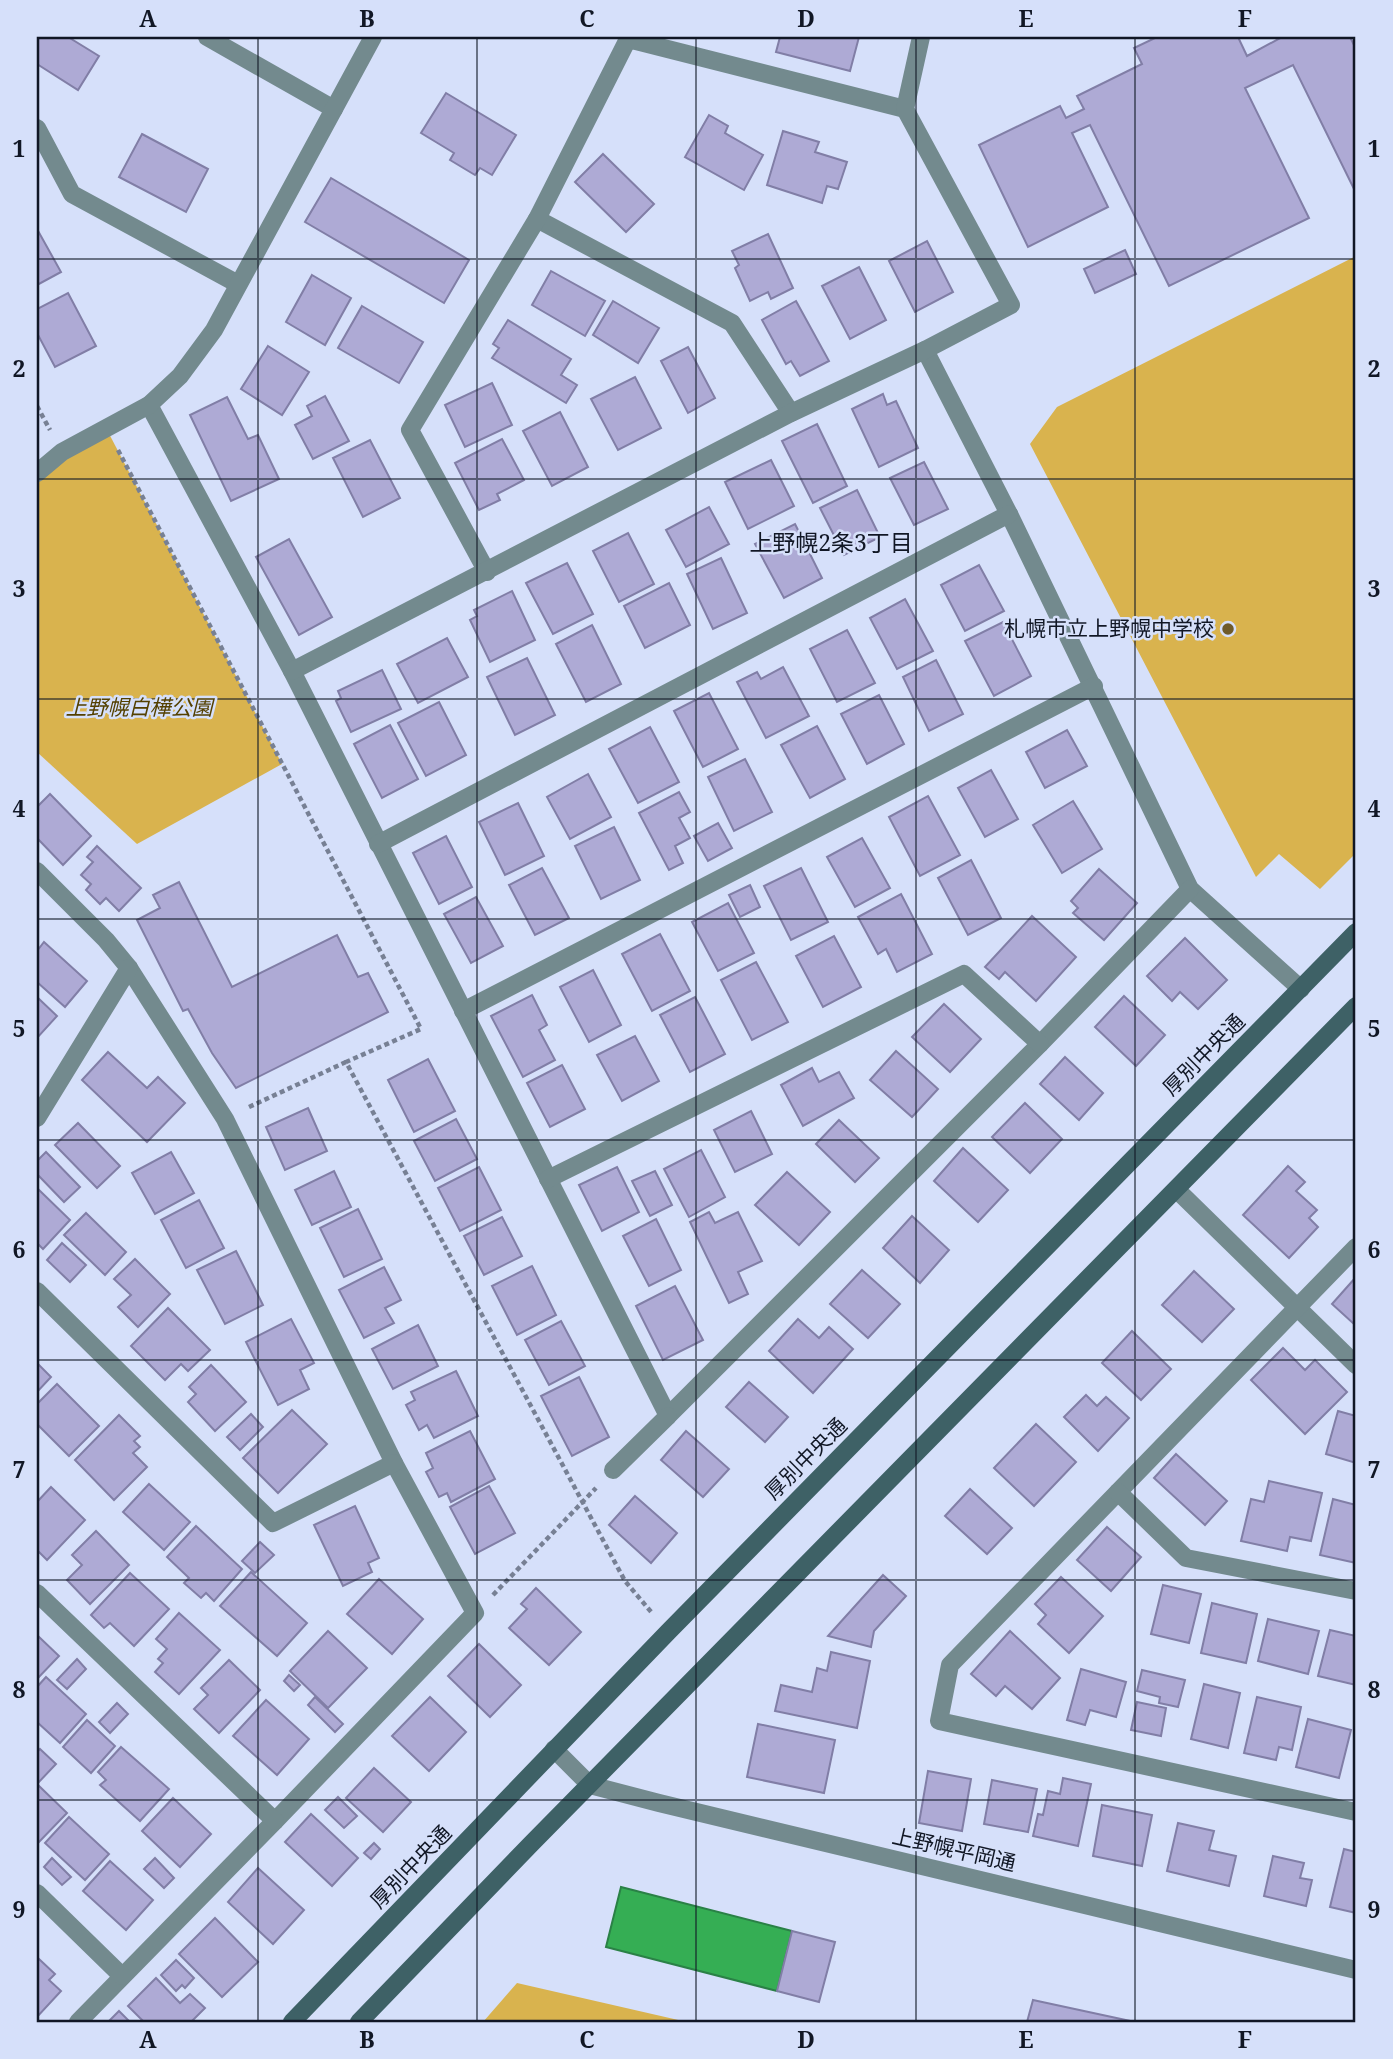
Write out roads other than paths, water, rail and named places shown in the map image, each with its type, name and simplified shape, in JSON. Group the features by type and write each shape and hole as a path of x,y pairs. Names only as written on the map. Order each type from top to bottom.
{"main road":[{"name":"厚別中央通","path":"292,2022 668,1632 1356,932"},
{"path":"359,2022 1356,1006"}],"street":[{"path":"207,37 334,109"},
{"path":"37,473 62,452 149,405 180,376 214,330 373,37"},
{"path":"292,671 791,413 925,350 1011,305 905,109 921,37"},
{"path":"487,572 410,430 537,219 628,39 905,109"},
{"path":"37,128 72,194 238,284"},
{"path":"537,219 732,323 791,413"},
{"path":"925,350 1094,686 1190,889 1301,989"},
{"path":"149,405 292,671 668,1416"},
{"path":"378,844 1009,514"},
{"path":"463,1011 1094,686"},
{"path":"37,871 106,940 129,968 225,1119 394,1463 475,1613 78,2022"},
{"path":"613,1471 1040,1044 1190,889"},
{"path":"37,1118 129,968"},
{"path":"548,1179 964,974 1040,1044"},
{"path":"1177,1189 1356,1365"},
{"path":"1356,1247 950,1665 939,1721 1356,1812"},
{"path":"37,1291 273,1523 394,1463"},
{"path":"1118,1492 1186,1558 1356,1591"},
{"path":"37,1593 275,1821"},
{"name":"上野幌平岡通","path":"554,1749 590,1784 659,1803 1356,1970"},
{"path":"37,1893 122,1976"}],"place":[{"name":"札幌市立上野幌中学校","path":"1228,629"}],"district":[{"name":"上野幌2条3丁目","path":"831,543"}],"park label":[{"name":"上野幌白樺公園","path":"139,708"}]}
